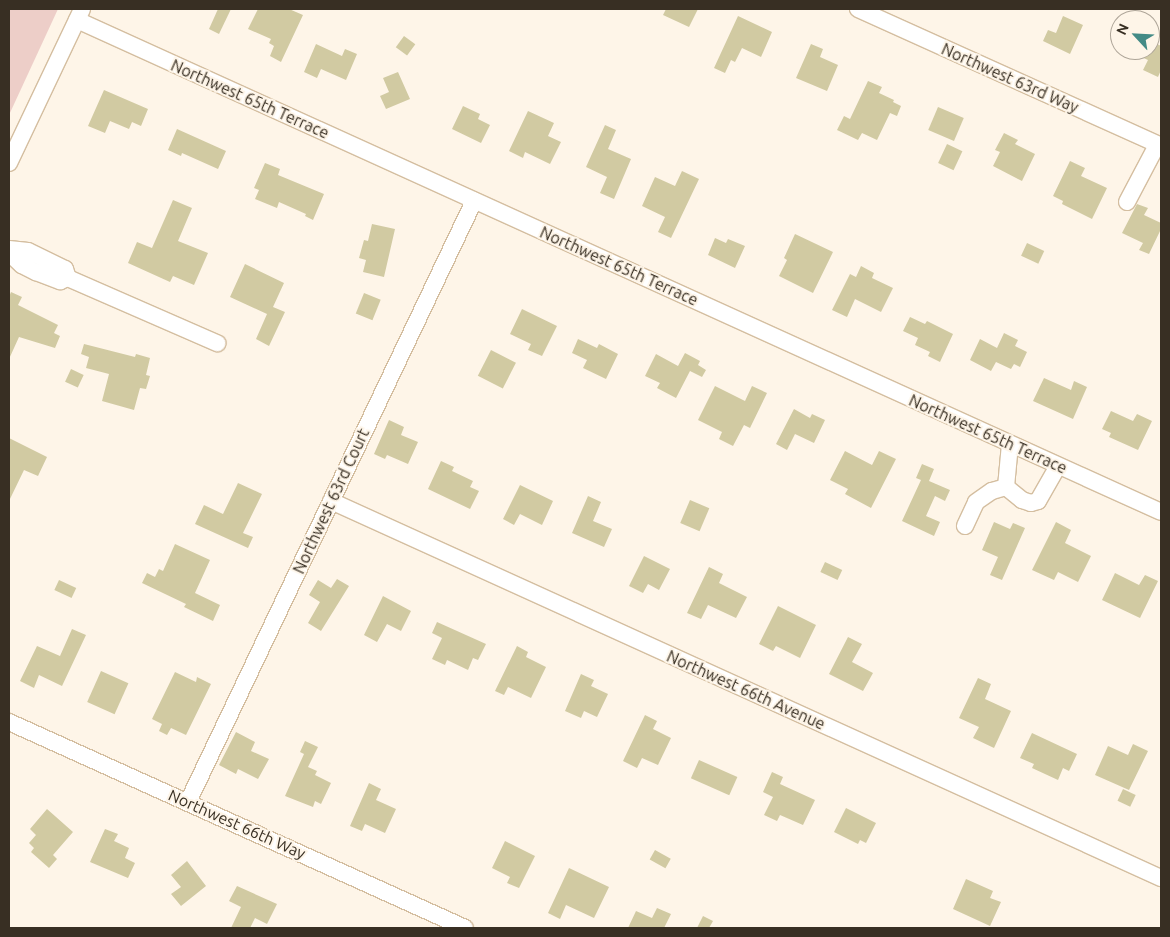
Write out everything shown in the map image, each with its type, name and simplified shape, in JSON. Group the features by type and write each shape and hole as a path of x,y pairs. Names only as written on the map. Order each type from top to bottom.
{"street":[{"name":"Northwest 63rd Way","path":"858,9 1159,146"},
{"path":"9,163 80,14"},
{"name":"Northwest 65th Terrace","path":"80,14 474,200 1161,512"},
{"path":"1127,202 1159,146"},
{"name":"Northwest 63rd Court","path":"188,802 474,200"},
{"path":"9,249 28,251 36,263 60,281 68,278 218,343"},
{"path":"9,253 22,265 36,263"},
{"path":"1006,487 1010,444"},
{"path":"1006,487 1022,500 1031,503 1038,500 1058,466"},
{"path":"965,526 976,502 992,491 1006,487"},
{"name":"Northwest 66th Avenue","path":"331,501 1161,878"},
{"name":"Northwest 66th Way","path":"9,722 466,928"}],"shaded area":[{"path":"9,9 58,9 9,115"}],"building":[{"path":"218,9 231,9 219,34 209,29"},
{"path":"258,9 289,9 303,15 281,62 270,56 274,46 269,43 271,39 248,29"},
{"path":"666,9 698,9 689,27 663,15"},
{"path":"738,16 772,32 761,57 742,48 735,62 731,60 725,73 714,68"},
{"path":"1063,16 1083,25 1070,54 1043,41 1048,30 1056,33"},
{"path":"404,36 415,44 407,56 396,47"},
{"path":"316,44 342,56 345,49 357,54 346,80 321,69 317,78 304,72"},
{"path":"811,44 823,49 820,57 838,65 827,91 796,78"},
{"path":"1161,46 1161,70 1158,77 1143,70 1148,60 1160,60"},
{"path":"398,72 410,99 386,109 380,96 389,92 383,78"},
{"path":"868,81 882,87 879,93 894,100 893,102 901,106 897,116 890,113 877,140 862,133 858,140 837,130 844,116 850,119"},
{"path":"104,90 148,109 141,126 132,122 129,129 110,121 105,133 88,126"},
{"path":"463,106 480,114 478,119 490,125 481,143 452,129"},
{"path":"938,107 964,118 954,141 928,130"},
{"path":"528,111 554,123 548,136 561,142 550,164 525,152 523,158 509,151"},
{"path":"605,125 616,130 608,149 631,159 614,199 600,193 607,177 586,167"},
{"path":"177,129 226,151 218,169 182,153 181,156 168,150"},
{"path":"1004,133 1018,140 1015,144 1035,154 1022,181 993,166 1000,152 995,150"},
{"path":"947,144 962,151 954,170 938,163"},
{"path":"1070,161 1085,168 1081,176 1107,188 1092,219 1062,204 1063,201 1053,196"},
{"path":"265,163 280,169 278,175 324,194 313,220 305,216 306,214 279,202 277,208 255,199 259,190 254,188"},
{"path":"682,171 699,179 671,238 658,232 665,217 642,206 655,177 675,186"},
{"path":"173,200 192,208 178,241 208,253 194,285 173,276 170,282 128,263 137,242 152,248"},
{"path":"1137,204 1148,208 1144,215 1161,223 1161,229 1149,254 1139,250 1143,243 1122,233"},
{"path":"372,224 395,229 384,277 363,272 366,260 359,258 364,240 368,241"},
{"path":"795,234 833,252 813,293 779,276 787,260 784,258"},
{"path":"715,238 726,243 728,239 745,246 735,268 708,255"},
{"path":"1027,243 1044,251 1038,264 1021,256"},
{"path":"245,264 284,283 273,307 285,312 269,346 256,339 267,314 230,297"},
{"path":"861,266 874,273 872,278 893,288 881,312 855,299 847,317 832,310 850,274 856,277"},
{"path":"11,292 22,297 18,305 58,325 54,333 60,336 55,348 19,337 9,359 9,297"},
{"path":"364,293 381,300 372,320 356,313"},
{"path":"522,309 557,326 542,356 528,350 531,344 510,334"},
{"path":"910,317 925,324 927,321 953,334 940,362 928,356 930,352 915,345 918,338 903,331"},
{"path":"1004,333 1018,340 1015,346 1027,352 1020,367 1014,364 1011,369 996,362 991,371 970,360 980,339 997,348"},
{"path":"578,339 597,348 599,344 618,354 606,379 583,368 587,360 572,353"},
{"path":"84,344 135,357 136,354 150,358 146,375 150,376 146,389 140,388 134,410 102,401 109,374 86,368 89,357 81,354"},
{"path":"491,350 516,363 503,389 478,376"},
{"path":"685,353 700,361 698,365 706,370 702,377 690,371 676,398 657,388 660,383 645,376 656,354 678,366"},
{"path":"71,369 84,375 78,388 65,382"},
{"path":"1044,378 1071,390 1074,381 1087,387 1073,419 1033,401"},
{"path":"715,386 745,401 752,386 767,393 750,428 744,425 733,446 719,439 722,432 698,420"},
{"path":"794,409 810,418 812,414 825,420 814,443 795,434 787,450 776,444"},
{"path":"1111,411 1133,421 1137,414 1152,421 1138,450 1109,437 1111,433 1102,429"},
{"path":"389,420 404,427 401,435 418,442 408,464 387,455 385,459 374,454"},
{"path":"9,438 47,457 38,476 24,470 9,501"},
{"path":"845,451 872,465 879,451 896,459 871,508 845,494 848,489 830,480"},
{"path":"441,461 454,467 452,471 473,481 470,487 479,491 470,509 428,489"},
{"path":"922,464 934,469 929,481 950,490 945,501 935,496 926,516 940,522 934,536 902,521 921,480 916,478"},
{"path":"238,483 262,494 243,533 253,537 248,548 195,524 204,505 223,514"},
{"path":"520,485 553,501 542,525 520,514 514,525 503,519"},
{"path":"588,496 601,502 593,521 612,529 604,547 572,533"},
{"path":"690,500 709,508 700,531 680,523"},
{"path":"994,522 1010,529 1013,523 1025,528 1002,580 990,575 998,557 982,550"},
{"path":"1056,522 1071,530 1065,543 1091,556 1078,582 1058,572 1054,580 1032,570"},
{"path":"175,544 210,560 195,593 220,605 213,621 184,607 186,604 142,583 147,573 155,577 159,569 163,571"},
{"path":"644,556 670,569 659,590 648,584 643,593 629,586"},
{"path":"825,562 842,570 838,580 820,572"},
{"path":"709,567 723,574 719,583 747,597 736,618 708,605 701,619 687,613"},
{"path":"1115,573 1139,585 1145,575 1158,581 1140,618 1102,600"},
{"path":"337,579 349,586 321,631 308,623 320,602 309,595 318,580 331,588"},
{"path":"59,580 76,588 72,598 54,590"},
{"path":"383,596 411,611 401,631 387,624 377,642 364,635"},
{"path":"778,606 816,625 800,658 776,646 773,651 759,644"},
{"path":"437,622 486,644 478,660 473,658 468,670 447,660 445,665 432,659 442,638 432,633"},
{"path":"72,629 86,635 62,686 39,675 34,688 20,681 37,646 60,656"},
{"path":"848,637 862,644 852,662 873,673 863,691 829,674"},
{"path":"517,646 528,652 526,657 546,667 531,698 508,687 504,695 495,691"},
{"path":"101,671 128,683 115,714 87,702"},
{"path":"175,672 196,682 197,677 211,684 186,735 171,728 167,735 159,731 162,724 152,719"},
{"path":"581,674 594,680 591,686 608,694 597,717 584,711 581,718 565,711"},
{"path":"978,678 991,684 985,699 1011,711 994,748 973,738 979,727 959,718"},
{"path":"645,715 657,721 653,729 671,738 658,765 642,758 637,768 623,761"},
{"path":"236,732 255,742 251,751 269,759 258,779 238,769 236,774 219,765"},
{"path":"1032,733 1077,754 1069,771 1063,768 1058,780 1032,768 1034,764 1020,758"},
{"path":"305,741 318,747 308,767 317,771 315,775 331,783 321,804 315,801 313,807 285,796 304,754 300,752"},
{"path":"1133,744 1148,751 1129,790 1095,775 1108,746 1128,755"},
{"path":"699,760 737,777 729,795 691,778"},
{"path":"772,772 783,777 780,784 815,800 803,825 780,815 777,821 764,815 773,797 763,792"},
{"path":"369,783 381,789 376,800 396,809 385,833 365,824 362,831 350,826"},
{"path":"1123,789 1136,795 1130,807 1118,801"},
{"path":"846,808 876,823 866,843 860,840 858,844 834,832"},
{"path":"47,809 73,832 53,855 57,859 49,868 31,852 34,848 29,843 36,835 30,829"},
{"path":"105,829 118,834 114,841 129,848 125,858 135,863 128,878 90,862"},
{"path":"505,841 535,856 519,888 507,883 510,877 492,868"},
{"path":"655,850 671,859 665,868 650,860"},
{"path":"187,861 206,886 181,906 171,894 181,887 171,875"},
{"path":"569,868 609,887 594,918 566,905 560,919 548,913"},
{"path":"966,879 993,891 990,898 1001,902 990,926 953,909"},
{"path":"237,886 277,904 267,924 255,918 250,928 231,928 241,907 229,901"},
{"path":"657,908 671,914 664,928 628,928 636,911 652,918"},
{"path":"703,916 713,921 709,928 697,928"}]}
